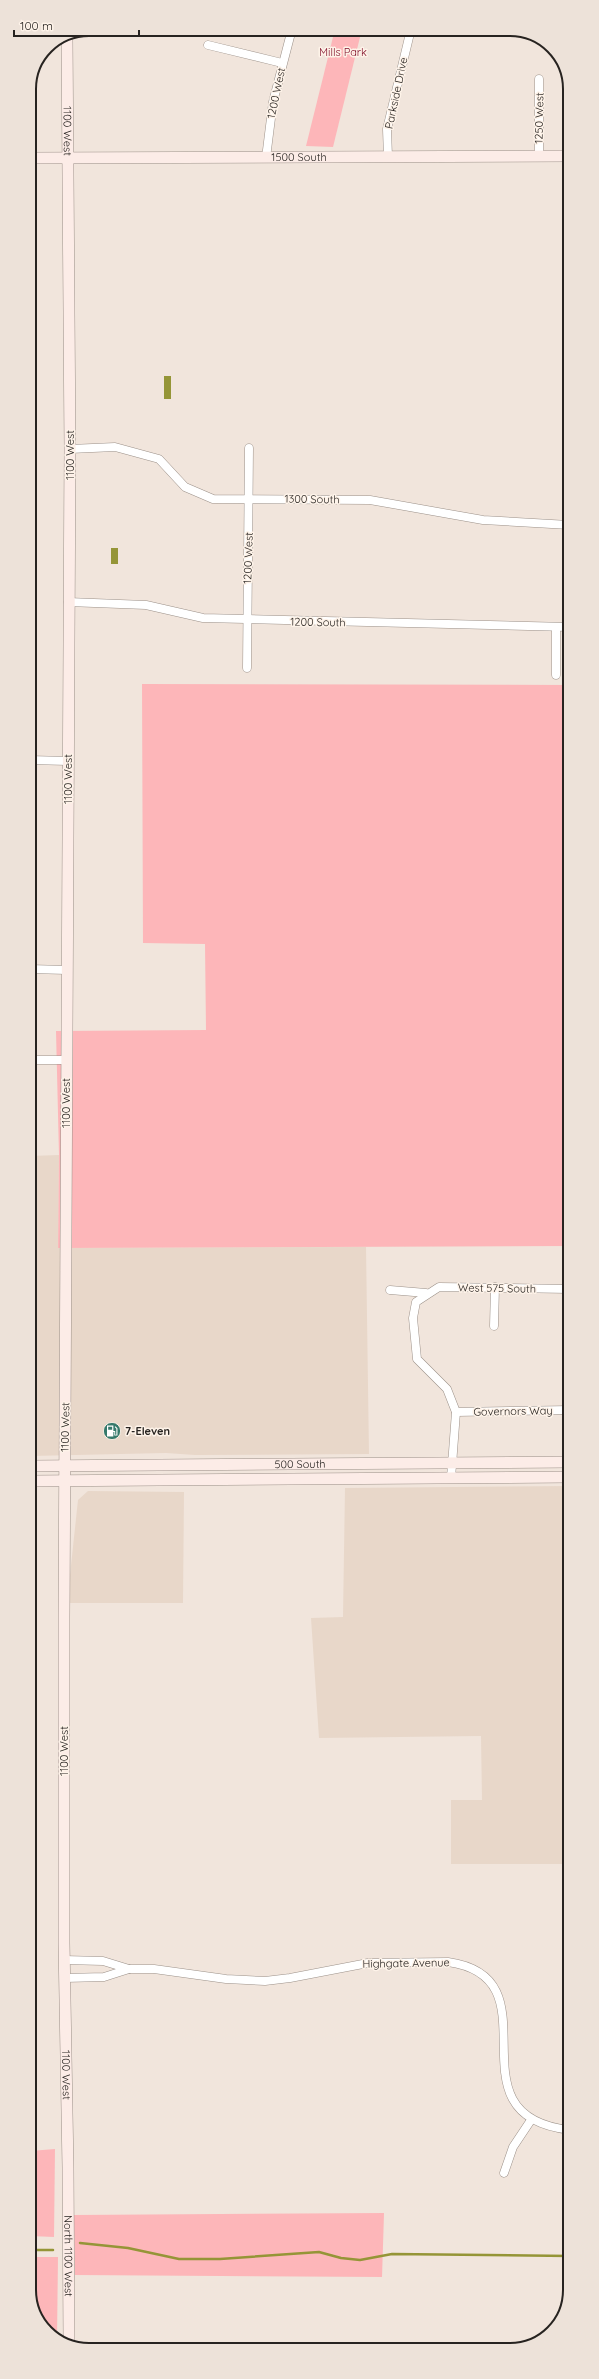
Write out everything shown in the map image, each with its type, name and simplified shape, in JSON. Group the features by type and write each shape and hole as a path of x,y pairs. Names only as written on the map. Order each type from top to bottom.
{"street":[{"name":"1200 West","path":"266,158 269,126 282,63 290,36"},
{"name":"Parkside Drive","path":"388,157 387,129 409,36"},
{"name":"1100 West","path":"67,41 70,449 64,1465 64,1960 68,2168"},
{"path":"208,45 282,63"},
{"name":"1250 West","path":"538,156 540,79"},
{"name":"1500 South","path":"36,158 563,156"},
{"name":"1300 South","path":"70,449 115,447 159,459 185,487 213,499 250,498 370,500 483,520 563,525"},
{"name":"1200 West","path":"247,668 250,448"},
{"name":"1200 South","path":"68,602 146,605 203,618 563,627"},
{"path":"556,628 556,675"},
{"path":"36,760 68,761"},
{"path":"36,969 67,970"},
{"path":"36,1060 66,1060"},
{"name":"West 575 South","path":"426,1293 439,1287 563,1289"},
{"path":"494,1326 495,1287"},
{"path":"390,1290 426,1293"},
{"path":"426,1293 416,1302 413,1318 417,1359 447,1389 456,1412 451,1478"},
{"name":"Governors Way","path":"456,1412 563,1410"},
{"name":"500 South","path":"36,1466 563,1462"},
{"name":"500 South","path":"36,1481 563,1477"},
{"name":"Highgate Avenue","path":"64,1960 103,1961 129,1969 164,1969 226,1979 265,1981 290,1978 347,1966 383,1962 448,1962 472,1968 483,1975 498,1994 504,2019 505,2081 514,2103 531,2120 563,2129"},
{"name":"Highgate Avenue","path":"65,1978 104,1977 129,1969"},
{"path":"504,2173 513,2147 531,2120"},
{"name":"North 1100 West","path":"68,2168 69,2339"}],"shaded area":[{"path":"164,376 171,376 171,399 164,399"},
{"path":"111,548 118,548 118,564 111,564"},
{"path":"59,1155 58,1248 366,1247 369,1454 195,1455 166,1453 36,1456 36,1156"},
{"path":"563,1486 563,1864 451,1864 451,1800 482,1800 481,1736 319,1738 311,1618 343,1617 345,1488"},
{"path":"88,1491 184,1492 183,1603 67,1603 78,1500"}],"green space":[{"name":"Mills Park","path":"333,36 360,36 333,147 306,146"},
{"path":"142,684 563,685 563,1246 58,1248 59,1155 56,1031 206,1030 205,944 143,943"},
{"path":"55,2149 54,2237 36,2236 36,2151"},
{"path":"384,2213 382,2277 75,2275 74,2215"},
{"path":"36,2257 58,2257 57,2332 43,2317 37,2301"}],"waterway":[{"path":"80,2243 128,2248 179,2259 220,2259 319,2252 341,2258 360,2260 392,2254 563,2256"},
{"path":"36,2250 53,2250"}],"place":[{"name":"7-Eleven","path":"112,1431"}]}
